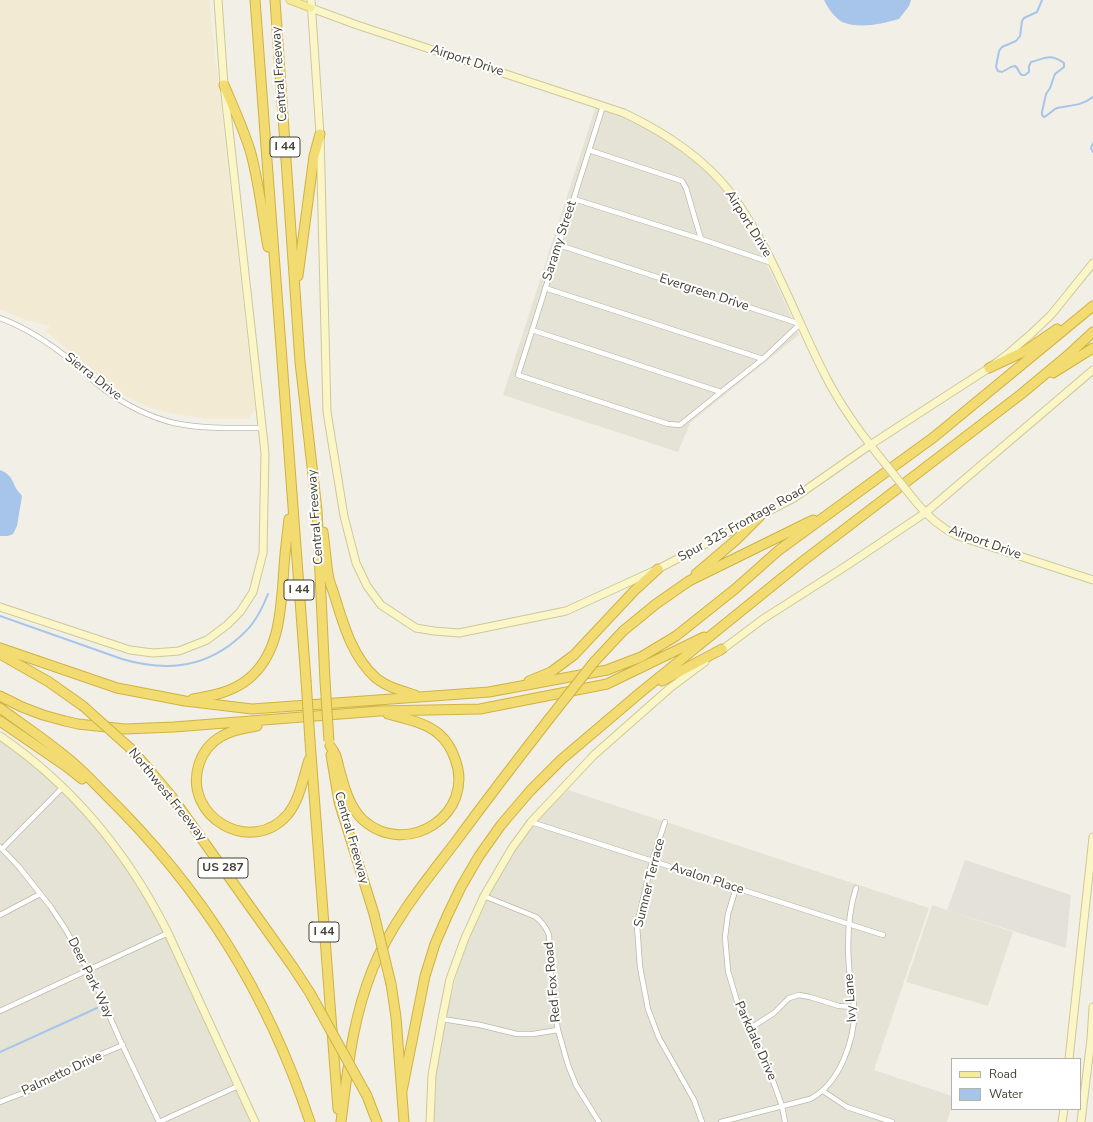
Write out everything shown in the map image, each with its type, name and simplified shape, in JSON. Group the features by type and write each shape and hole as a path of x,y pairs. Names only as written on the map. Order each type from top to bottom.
{"highway":[{"name":"Central Freeway","path":"255,0 340,1122"},
{"name":"Central Freeway","path":"276,0 300,362 317,510 325,681 330,744 339,802 374,914 391,984 396,1017 404,1122"},
{"path":"224,85 235,109 250,151 256,176 276,289"},
{"path":"295,293 314,156 320,134"},
{"path":"989,368 1025,351 1093,305"},
{"path":"0,648 117,688 185,701 252,709 489,692 607,670 641,657 676,636 735,589 779,550 934,437 1093,305"},
{"path":"402,1091 425,976 435,944 461,887 479,856 501,825 530,791 562,759 641,692 803,561 1020,395 1093,332"},
{"path":"1020,395 1093,348"},
{"path":"185,701 223,693 240,685 253,675 268,655 274,638 279,614 292,500"},
{"path":"340,1122 355,1021 379,954 408,904 549,718 594,662 623,631 656,604 689,581 836,509"},
{"path":"317,510 323,527 328,576 341,616 363,664 376,678 395,688 420,696"},
{"path":"689,581 705,565 736,540 760,516"},
{"path":"511,689 551,672 574,655 635,590 658,569"},
{"path":"0,696 29,710 65,721 78,724 125,729 160,728 379,711 480,709 607,684 720,629"},
{"path":"641,692 722,649"},
{"name":"Northwest Freeway","path":"0,654 49,682 83,706 130,748 148,767 172,797 310,993 367,1096 376,1122"},
{"name":"US 287","path":"0,708 70,760 157,848 191,890 224,937 268,1016 287,1058 310,1122"},
{"path":"330,744 336,753 347,796 363,820 380,830 390,834 399,835 419,832 435,824 450,808 458,790 458,765 453,754 447,743 439,734 428,727 419,722 379,711"},
{"path":"281,719 274,723 234,730 221,736 206,750 200,759 196,781 197,792 202,805 209,814 225,826 247,832 256,832 273,826 288,814 299,796 311,754"},
{"path":"0,721 67,767 129,818"}],"main road":[{"path":"0,607 130,650 153,653 179,651 207,640 227,625 240,612 253,592 263,553 265,453 224,85 218,0"},
{"name":"Central Freeway","path":"311,0 320,134 327,412 344,516 356,563 367,586 381,605 400,618"},
{"name":"Airport Drive","path":"292,1 357,25 624,113 646,124 684,148 701,162 730,192 755,231 831,386 850,418 924,513 946,530 958,536 1093,580"},
{"name":"Spur 325 Frontage Road","path":"400,618 416,628 434,632 459,633 566,611 658,569 794,498 870,445 989,368 1043,324 1093,263"},
{"path":"430,1122 432,1076 450,979 465,938 484,896 512,848 531,822 594,755 670,688 762,619 846,566 924,513 1093,370"},
{"path":"0,736 26,754 45,770 81,805 110,838 145,891 168,933 255,1122"},
{"path":"1069,1058 1093,837"},
{"path":"1081,1122 1091,1039 1093,1007"},
{"path":"1062,1122 1064,1110"}],"street":[{"name":"Saramy Street","path":"603,106 518,375 668,424 680,425 720,392"},
{"path":"589,150 682,181 686,188 701,239"},
{"path":"574,199 701,239 772,264"},
{"name":"Evergreen Drive","path":"559,245 800,324"},
{"path":"545,288 763,359"},
{"name":"Sierra Drive","path":"0,318 15,324 47,341 104,389 142,412 174,423 262,428"},
{"path":"532,330 720,392 763,359 800,324"},
{"path":"1,848 63,787"},
{"name":"Avalon Place","path":"531,822 883,936"},
{"name":"Sumner Terrace","path":"666,822 652,861 637,925 640,968 648,1009 659,1038 694,1100 702,1122"},
{"name":"Deer Park Way","path":"1,848 19,867 66,930 88,970 159,1122"},
{"name":"Parkdale Drive","path":"736,888 728,914 725,937 728,971 739,1008 766,1061 782,1106 785,1122"},
{"name":"Ivy Lane","path":"721,1122 810,1099 822,1091 835,1076 848,1049 853,1032 854,1007 849,967 848,925 851,902 856,888"},
{"path":"0,915 40,894"},
{"name":"Red Fox Road","path":"484,896 536,917 549,934 553,1001 558,1030 568,1065 576,1084 599,1122"},
{"path":"0,1011 14,1006 168,933"},
{"path":"749,1029 774,1013 789,998 799,995 839,1006 854,1007"},
{"path":"442,1019 480,1025 517,1034 532,1034 558,1030"},
{"name":"Palmetto Drive","path":"0,1102 26,1092 97,1056 123,1046"},
{"path":"159,1122 238,1086"},
{"path":"822,1091 847,1107 892,1122"}],"shaded area":[{"path":"0,0 209,0 255,410 249,418 207,419 169,413 151,408 131,399 105,383 77,357 45,331 50,326 26,320 0,309"},
{"path":"596,106 634,121 677,146 704,169 722,189 745,221 778,287 799,335 690,423 678,452 503,395"},
{"path":"0,739 24,756 77,804 121,859 155,913 252,1122 0,1122"},
{"path":"568,790 929,908 874,1070 951,1096 951,1108 947,1122 433,1122 436,1070 443,1028 458,969 469,939 494,884 516,850 545,811"},
{"path":"965,860 1071,895 1066,948 947,910"},
{"path":"932,905 1013,932 988,1006 906,982"}],"water":[{"path":"824,0 911,0 909,6 899,19 878,24 856,25 842,22 827,6"},
{"path":"0,470 5,472 12,479 22,496 17,526 13,534 8,536 0,536"}],"waterway":[{"path":"1042,0 1037,12 1024,18 1022,21 1020,36 1016,41 1002,47 999,51 996,67 998,71 1002,72 1015,66 1022,75 1025,75 1029,72 1031,62 1048,57 1055,58 1064,63 1064,67 1055,74 1046,94 1042,112 1044,117 1057,108 1080,104 1093,97"},
{"path":"1093,143 1091,148 1093,152"},
{"path":"0,616 122,659 152,665 181,665 209,657 235,641 255,621 268,594"},
{"path":"0,1052 97,1008"}]}
